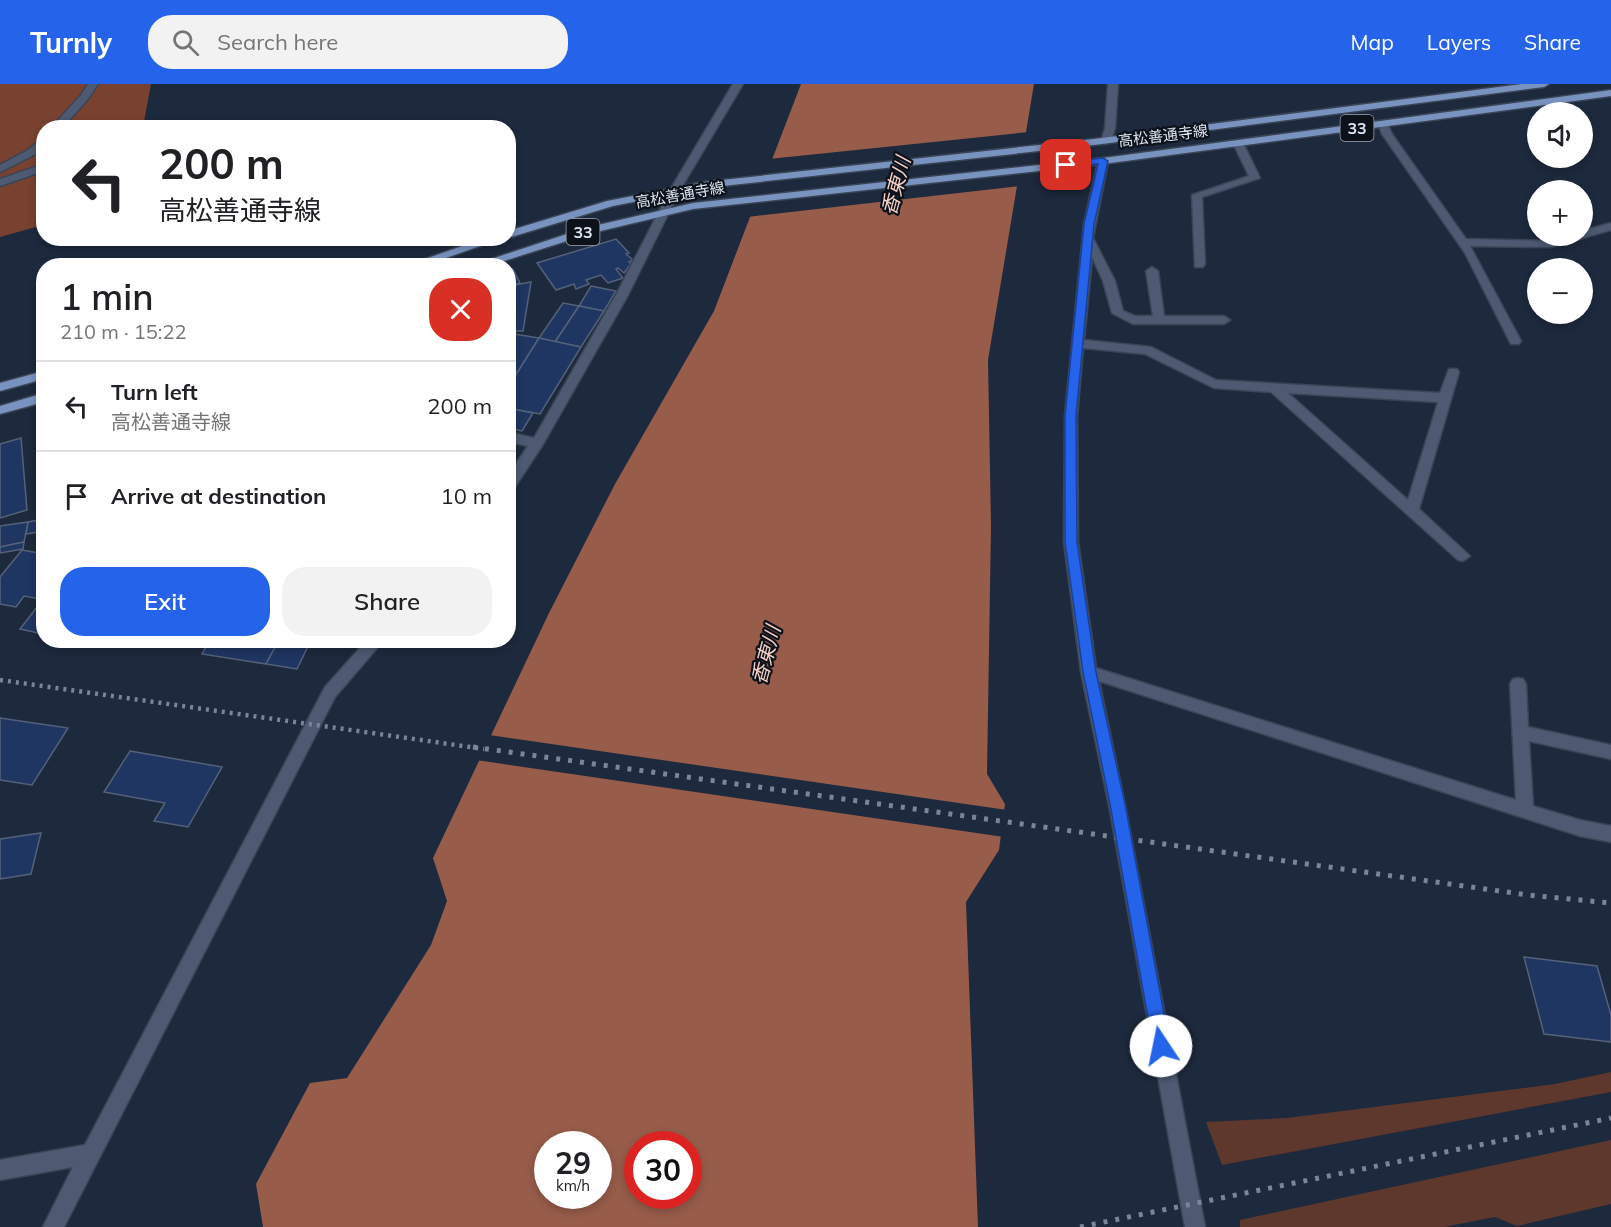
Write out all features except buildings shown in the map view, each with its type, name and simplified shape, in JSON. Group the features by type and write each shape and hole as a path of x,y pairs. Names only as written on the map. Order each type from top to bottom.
{"main road":[{"name":"高松善通寺線","path":"516,233 612,203 704,185 1106,141 1544,84"},
{"name":"高松善通寺線","path":"500,258 589,230 693,206 1103,161 1611,93"},
{"path":"435,258 473,246"},
{"path":"0,387 36,377"},
{"path":"0,410 36,399"}],"street":[{"path":"64,120 85,98 93,84"},
{"path":"516,474 537,442 622,295 675,190 738,84"},
{"path":"1106,141 1110,128 1113,84"},
{"path":"1383,124 1387,134 1462,242 1515,341"},
{"path":"1199,264 1197,195 1255,178 1238,143"},
{"path":"0,169 36,148"},
{"path":"1103,161 1088,239 1071,416 1071,542 1089,672 1133,891 1195,1227"},
{"path":"0,183 36,170"},
{"path":"1593,232 1611,226"},
{"path":"1088,239 1110,281 1118,313 1133,320 1224,320"},
{"path":"1462,242 1527,243"},
{"path":"1152,271 1159,320"},
{"path":"1078,343 1147,350 1214,384 1446,398"},
{"path":"1412,510 1453,372"},
{"path":"1274,388 1463,556"},
{"path":"516,438 537,442"},
{"path":"53,1227 330,692 370,648"},
{"path":"1089,672 1580,828 1611,834"},
{"path":"1518,684 1525,810"},
{"path":"1521,732 1611,752"},
{"path":"0,1170 92,1154"}],"shaded area":[{"path":"0,84 151,84 144,120 36,120 36,227 0,237"},
{"path":"1611,1072 1611,1092 1222,1165 1206,1122 1287,1118 1555,1084"},
{"path":"1611,1140 1611,1204 1517,1226 1495,1217 1444,1227 1240,1227 1240,1220"}],"water":[{"name":"香東川","path":"801,84 1034,84 988,360 991,526 987,774 1005,804 999,850 966,902 978,1227 263,1227 256,1184 310,1083 347,1078 431,945 447,901 433,858 549,613 615,484 714,311"}],"pier":[{"path":"1029,132 1020,186 747,217 769,159"},
{"path":"489,735 1007,810 1004,837 476,760"}],"railway":[{"path":"0,680 484,749"},
{"path":"473,747 1528,895 1611,903"},
{"path":"1080,1227 1611,1118"}],"route":[{"path":"1066,165 1103,161 1089,224 1071,416 1071,542 1089,672 1117,804 1161,1046"}]}
